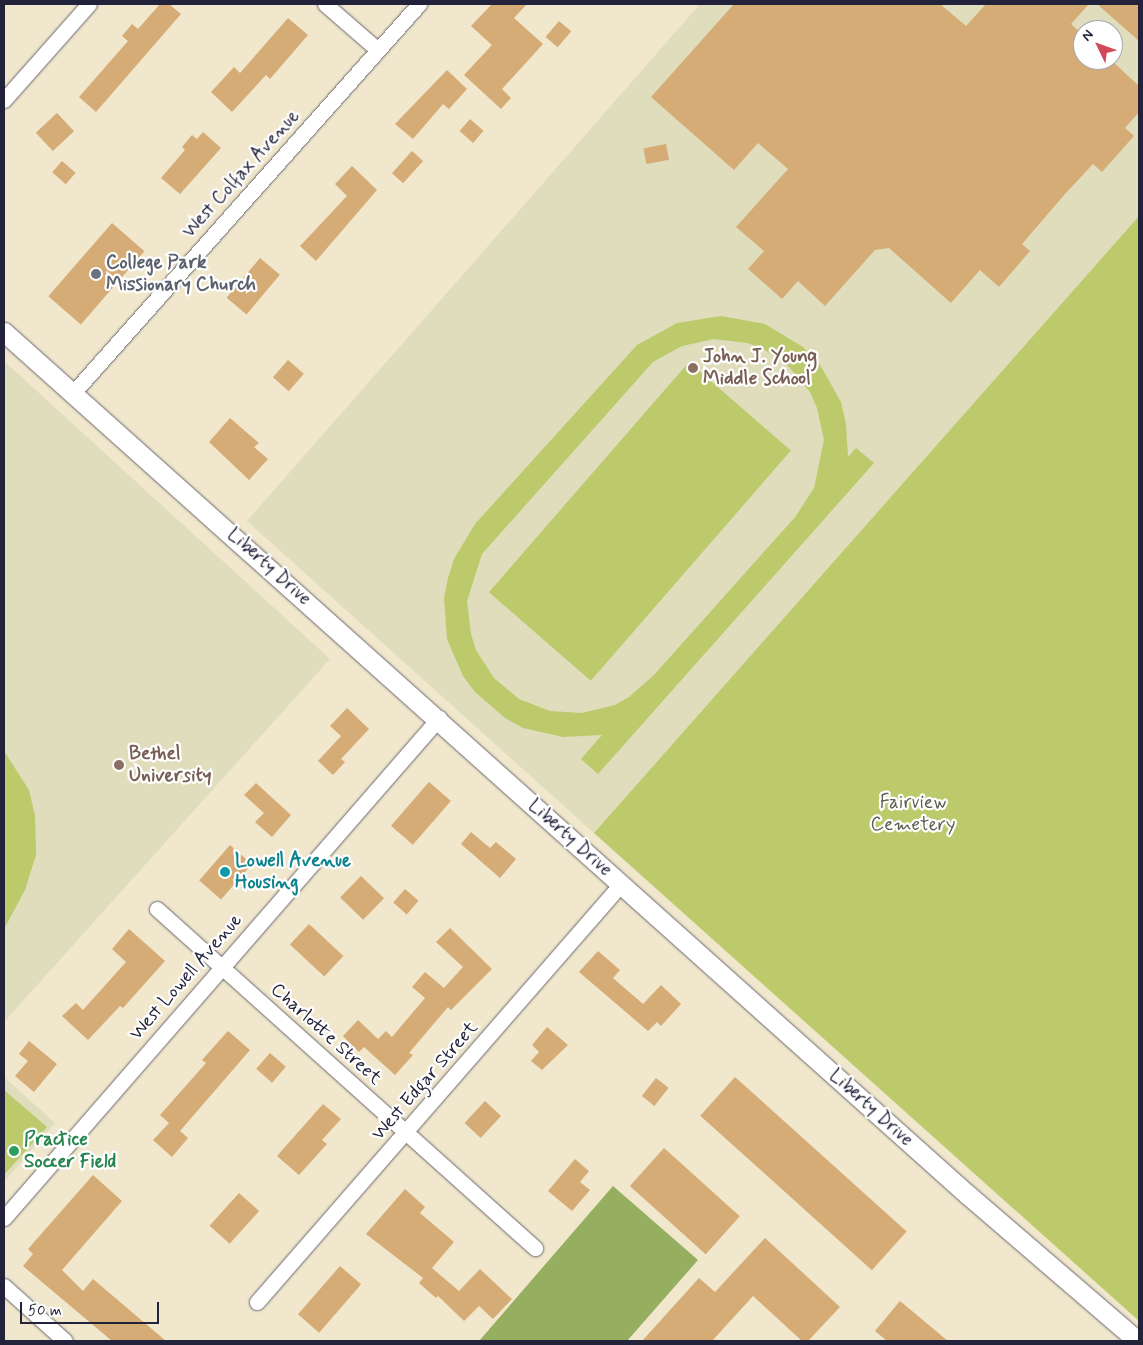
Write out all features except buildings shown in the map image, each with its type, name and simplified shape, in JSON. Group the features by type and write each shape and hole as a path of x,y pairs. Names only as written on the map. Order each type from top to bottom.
{"street":[{"path":"4,100 89,4"},
{"path":"325,4 378,50"},
{"name":"West Colfax Avenue","path":"73,393 418,4"},
{"name":"Liberty Drive","path":"4,332 439,718 960,1188 1138,1341"},
{"name":"West Lowell Avenue","path":"4,1218 439,718"},
{"name":"West Edgar Street","path":"257,1302 621,884"},
{"name":"Charlotte Street","path":"157,909 536,1248"},
{"path":"4,1286 65,1341"}],"shaded area":[{"name":"John J. Young Middle School","path":"700,4 1139,4 1139,216 594,833 247,521"},
{"name":"Bethel University","path":"4,361 330,659 4,1022"},
{"name":"Practice Soccer Field","path":"4,1077 55,1123 4,1182"}],"green space":[{"name":"Fairview Cemetery","path":"1139,216 1139,1321 594,833"},
{"path":"721,316 765,324 803,347 819,363 841,402 846,424 848,457 856,448 874,463 598,774 581,759 602,735 563,737 523,728 505,718 475,692 463,676 447,639 444,598 454,559 475,524 637,345 677,323","holes":["714,339 747,343 762,348 789,367 810,392 817,408 824,440 814,488 796,516 654,675 629,697 615,705 582,713 550,711 519,699 494,678 476,650 471,634 467,601 482,554 653,362 682,346"]},
{"path":"689,362 791,451 591,681 489,592"},
{"path":"4,751 29,790 35,816 36,855 25,890 4,929"},
{"name":"Practice Soccer Field","path":"4,1090 47,1127 4,1175"},
{"path":"613,1186 698,1260 627,1341 479,1341"}],"place":[{"name":"College Park Missionary Church","path":"96,274"},
{"name":"John J. Young Middle School","path":"693,368"},
{"name":"Bethel University","path":"119,765"},
{"name":"Lowell Avenue Housing","path":"225,872"},
{"name":"Practice Soccer Field","path":"14,1151"}]}
